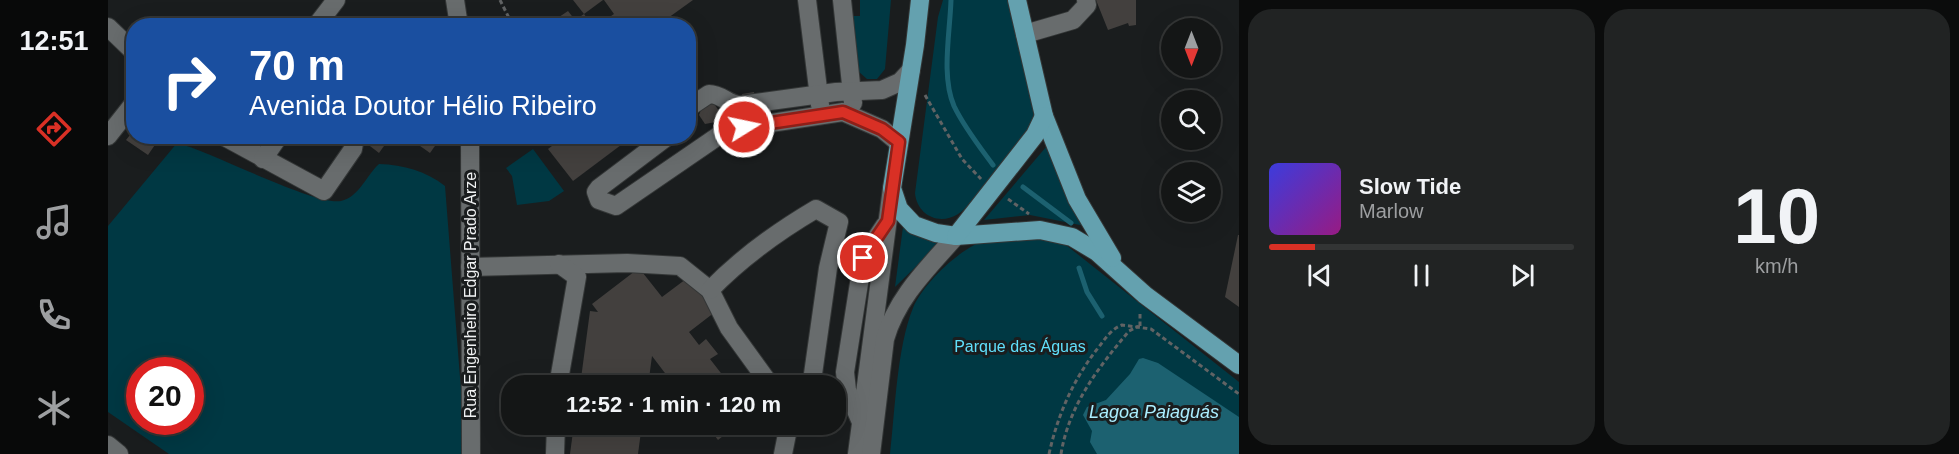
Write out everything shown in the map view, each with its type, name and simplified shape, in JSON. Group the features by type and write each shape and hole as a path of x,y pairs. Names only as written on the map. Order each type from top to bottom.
{"main road":[{"path":"920,0 892,188 899,209 914,225 956,236 1001,231 1048,232 1072,237 1097,252 1123,275 1239,364"},
{"path":"915,45 934,0"},
{"path":"1016,4 1044,116 1077,199 1123,275"},
{"path":"956,236 1035,135 1044,116"}],"street":[{"path":"322,18 336,0"},
{"path":"455,0 458,18"},
{"path":"807,0 822,114"},
{"path":"842,0 850,92 856,117"},
{"path":"1025,34 1073,20 1087,5 1086,0"},
{"path":"108,27 126,44"},
{"path":"696,103 709,94 732,105 741,105 891,87 911,70"},
{"path":"723,99 723,132"},
{"path":"657,144 599,188 596,192 598,200 616,206 723,132 843,112 882,129 899,142"},
{"path":"108,136 126,113"},
{"path":"239,144 324,191 354,149 354,144"},
{"path":"263,159 273,144"},
{"name":"Rua Engenheiro Edgar Prado Arze","path":"470,144 471,454"},
{"path":"857,454 892,188"},
{"path":"710,290 727,273 781,230 816,209 839,222 828,268 813,375"},
{"path":"871,454 885,339 890,324 904,297 956,236"},
{"path":"470,267 627,263 680,266 710,290 729,328 763,375"},
{"path":"559,264 578,277 560,375"},
{"path":"555,454 556,435"},
{"path":"783,454 787,435"},
{"path":"108,445 119,454"}],"path":[{"path":"500,0 509,18"},
{"path":"911,70 962,159 993,189 1034,217 1048,232"},
{"path":"1140,326 1139,315 1143,310"},
{"path":"1061,454 1071,417 1086,387 1129,331 1140,326"},
{"path":"1049,454 1066,400 1080,371 1116,327 1140,326 1161,335 1239,394"}],"green space":[{"path":"860,0 891,0 885,69 877,79 867,79 858,71 852,16 860,16"},
{"path":"943,0 1011,0 1040,108 1037,120 1029,133 990,182 966,208 944,219 924,212 915,193 938,17"},
{"path":"1052,140 1085,226 1030,215 984,220"},
{"path":"176,144 213,156 286,187 328,200 341,201 353,195 379,164 414,170 430,176 445,186 466,454 169,454 141,435 204,435 204,357 126,357 126,424 108,412 108,226"},
{"path":"533,149 564,191 549,201 517,205 512,176 506,168"},
{"path":"903,227 940,243 895,287"},
{"name":"Parque das Águas","path":"1005,237 1051,238 1066,245 1239,382 1239,454 890,454 903,341 913,308 926,287 957,256 980,242"}],"water":[{"name":"Lagoa Paiaguás","path":"1143,358 1158,363 1239,417 1239,454 1097,454 1090,442 1092,431 1083,415 1087,407 1106,400 1130,374 1139,359"}],"building":[{"path":"573,0 603,0 584,14"},
{"path":"604,0 693,0 668,18 608,18 614,14"},
{"path":"1096,0 1136,0 1136,25 1129,26 1128,23 1108,30"},
{"path":"568,11 573,18 560,18"},
{"path":"754,92 759,119 746,122 742,94"},
{"path":"714,104 720,112 716,122 705,124 699,115 703,105"},
{"path":"132,144 156,144 148,155"},
{"path":"367,144 385,144 379,153"},
{"path":"417,144 436,144 430,153"},
{"path":"555,144 622,144 573,181 548,149"},
{"path":"1239,235 1239,307 1225,297"},
{"path":"639,268 662,297 686,279 694,279 715,312 689,332 699,345 706,339 718,354 710,359 722,375 666,375 652,356 649,375 581,375 590,311 598,312 592,304"},
{"path":"573,435 641,435 638,454 570,454"},
{"path":"714,435 724,435 718,440"}],"waterway":[{"path":"951,0 947,54 950,94 962,121 993,165"},
{"path":"1023,187 1071,223"},
{"path":"1079,268 1087,292 1102,316"}],"route":[{"path":"744,127 843,112 882,129 899,142 888,221 863,258"}]}
